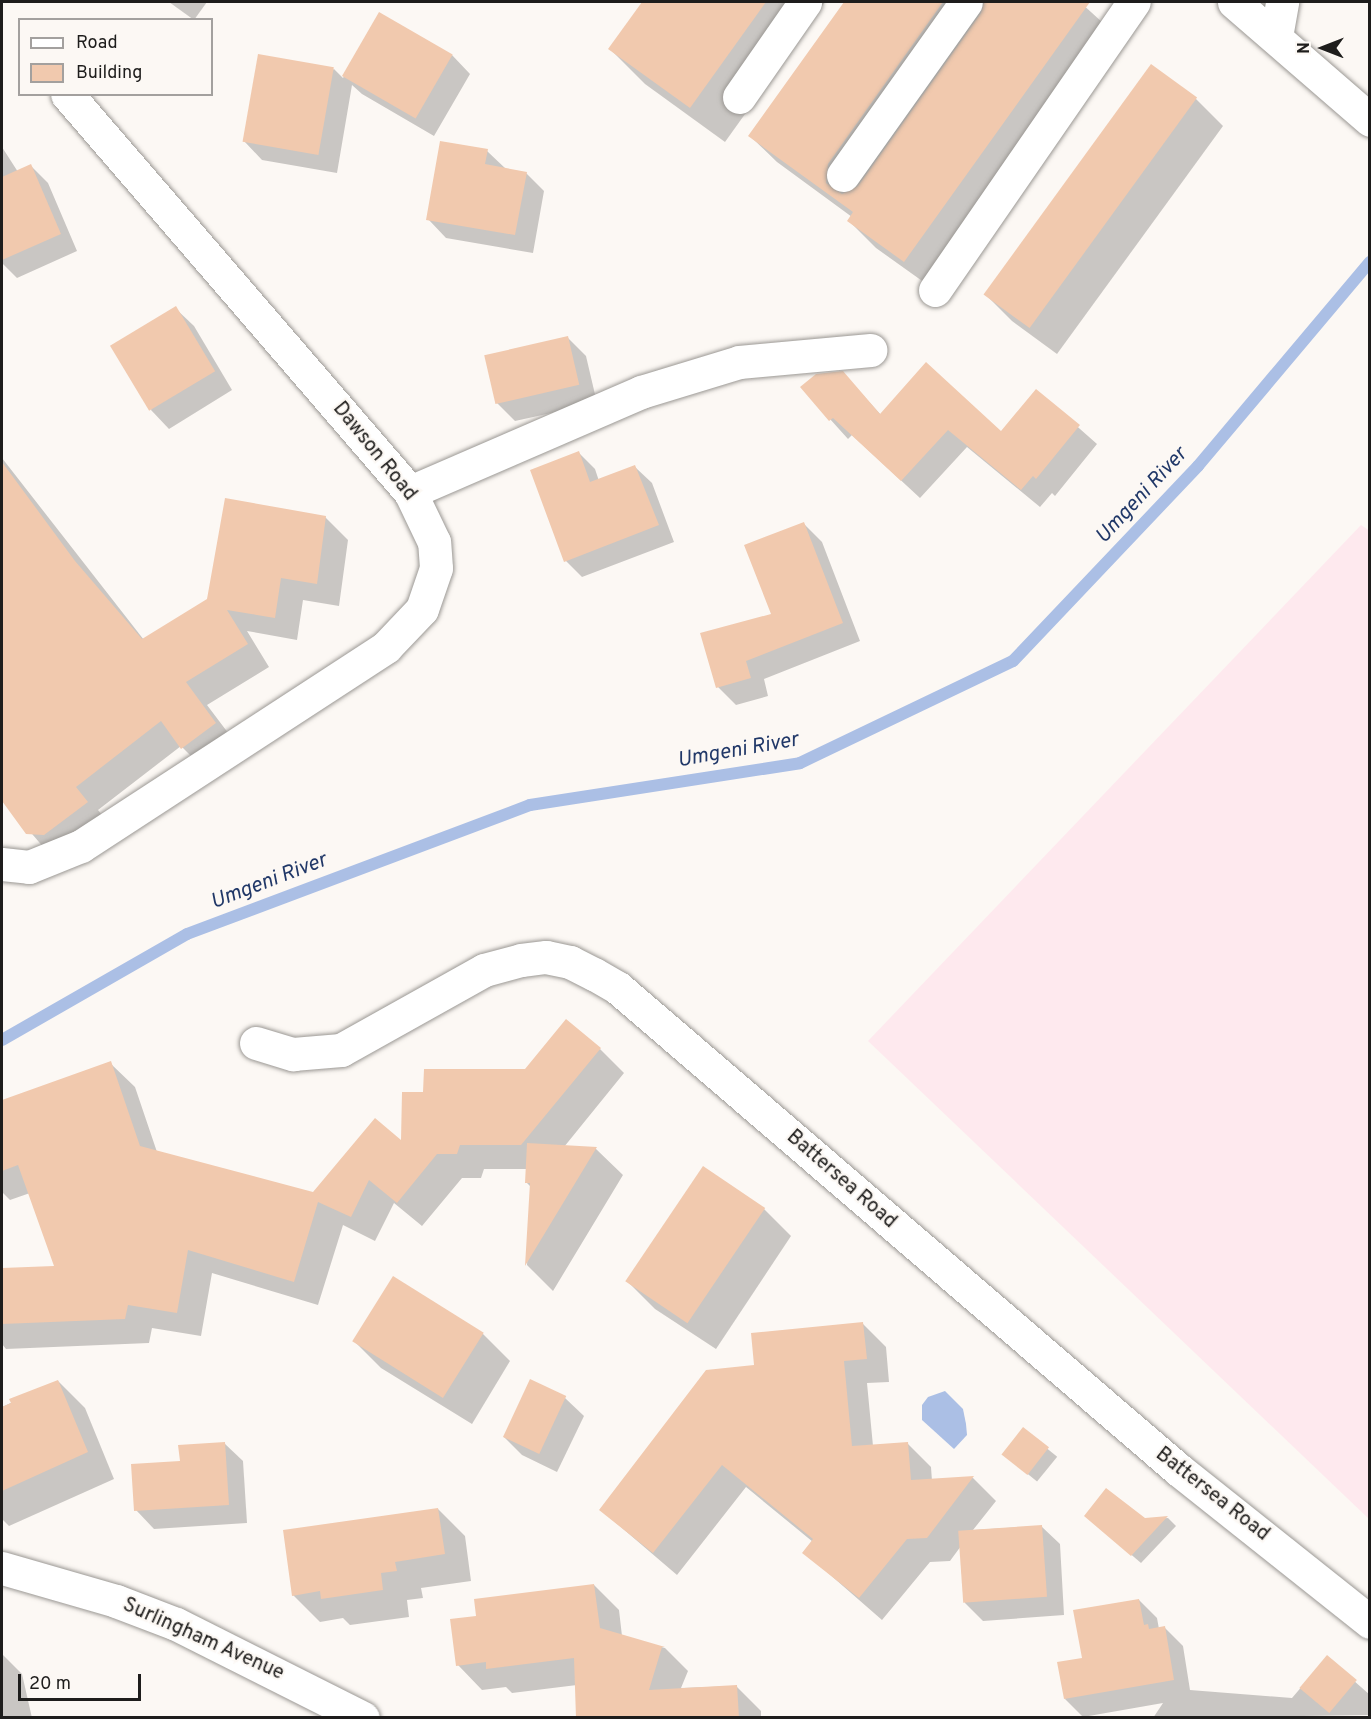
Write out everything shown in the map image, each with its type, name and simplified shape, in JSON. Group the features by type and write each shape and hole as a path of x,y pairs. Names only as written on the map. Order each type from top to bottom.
{"street":[{"path":"739,97 805,2"},
{"path":"843,175 966,2"},
{"path":"935,290 1134,2"},
{"path":"1234,2 1370,120"},
{"path":"1276,37 1282,2"},
{"name":"Dawson Road","path":"15,866 81,846 386,647 406,629 422,609 436,568 434,542 410,492 69,96"},
{"path":"410,492 641,392 729,365 870,350"},
{"name":"Battersea Road","path":"256,1043 293,1054 340,1050 484,970 521,960 546,957 570,962 594,974 618,988 1179,1470 1370,1622"},
{"name":"Surlingham Avenue","path":"2,1568 116,1602 176,1624 363,1718"}],"shaded area":[{"path":"1361,525 1370,531 1369,1519 868,1041"}],"water":[{"path":"945,1391 963,1409 966,1424 967,1435 954,1449 922,1420 922,1405 928,1397"}],"building":[{"path":"642,2 766,2 690,108 608,49"},
{"path":"844,2 943,2 828,164 826,183 842,194 858,186 981,13 984,2 1090,2 904,262 847,221 853,212 748,136"},
{"path":"379,12 453,54 416,119 342,76"},
{"path":"258,54 334,67 318,155 243,142"},
{"path":"1151,64 1197,98 1030,328 983,295"},
{"path":"440,141 488,149 485,164 527,172 515,235 426,220"},
{"path":"31,164 61,234 2,260 2,177"},
{"path":"176,306 215,371 149,411 110,346"},
{"path":"568,336 579,385 495,404 484,355"},
{"path":"926,362 1001,431 1036,389 1080,425 1036,479 1033,476 1021,490 948,430 901,481 833,418 829,421 800,387 816,374 843,371 880,414"},
{"path":"579,451 590,482 635,465 659,525 564,562 530,470"},
{"path":"2,462 75,561 142,639 207,599 225,498 326,516 317,584 281,578 275,618 227,610 248,644 186,682 216,723 181,749 161,721 76,787 88,802 44,835 26,834 2,801"},
{"path":"804,522 843,623 746,661 751,678 716,688 700,633 771,614 744,545"},
{"path":"566,1019 601,1048 521,1145 460,1145 457,1154 437,1154 397,1203 369,1180 351,1217 318,1202 294,1282 188,1250 177,1313 128,1305 125,1319 2,1324 2,1268 54,1266 18,1165 2,1171 2,1100 111,1061 140,1146 313,1192 375,1118 401,1140 402,1092 423,1092 424,1069 525,1069"},
{"path":"527,1143 597,1147 525,1266 530,1183 525,1183"},
{"path":"703,1166 765,1208 687,1323 625,1281"},
{"path":"393,1276 484,1333 443,1398 352,1341"},
{"path":"863,1322 867,1359 844,1361 852,1446 908,1442 911,1480 974,1476 927,1538 907,1539 859,1598 802,1553 813,1539 722,1465 653,1553 599,1510 706,1370 754,1365 751,1333"},
{"path":"530,1379 566,1396 539,1454 503,1437"},
{"path":"58,1380 88,1452 2,1491 2,1407 11,1403 9,1399"},
{"path":"1023,1427 1049,1447 1027,1475 1001,1455"},
{"path":"225,1442 229,1505 134,1511 131,1464 180,1461 178,1445"},
{"path":"1106,1488 1145,1518 1168,1516 1131,1556 1084,1516"},
{"path":"438,1508 445,1554 395,1562 397,1571 381,1573 383,1590 321,1599 320,1591 292,1596 283,1530"},
{"path":"1042,1525 1047,1597 963,1603 958,1531"},
{"path":"594,1584 600,1628 665,1647 662,1647 649,1690 737,1685 739,1718 576,1718 574,1658 486,1669 486,1662 456,1666 450,1619 476,1616 474,1599"},
{"path":"1139,1599 1144,1625 1148,1624 1149,1629 1165,1626 1174,1680 1064,1699 1057,1662 1082,1658 1073,1610"},
{"path":"1327,1655 1357,1680 1329,1713 1299,1688"}],"waterway":[{"name":"Umgeni River","path":"2,1040 187,934 530,805 800,763 1013,661 1198,466 1370,262"}]}
